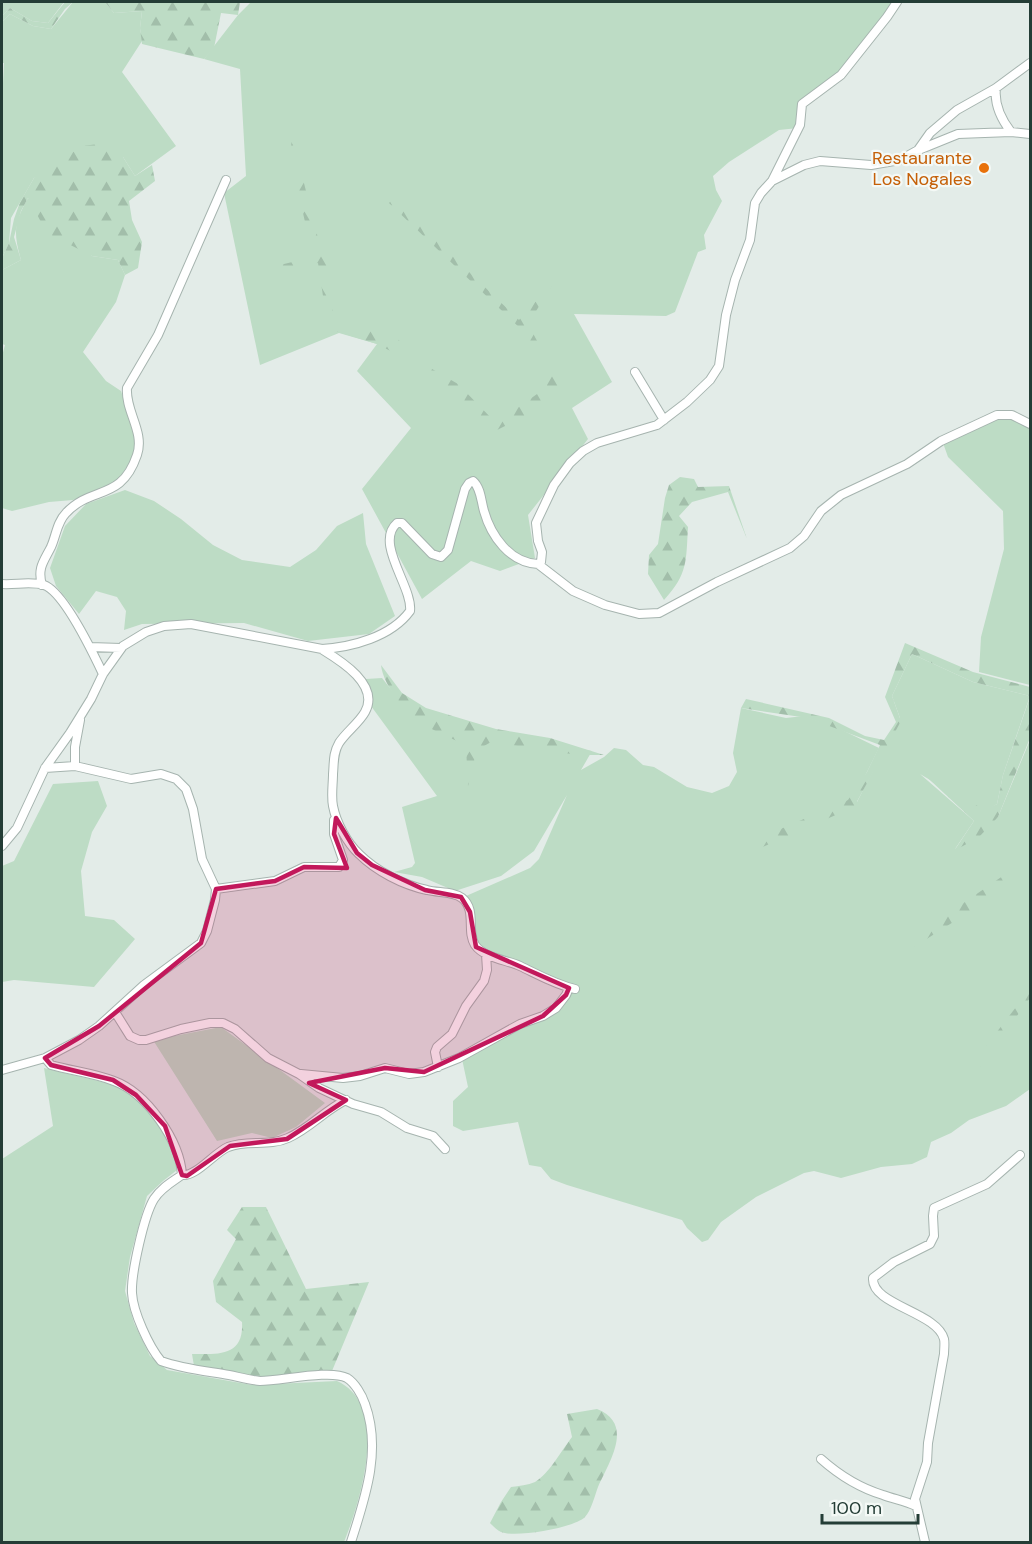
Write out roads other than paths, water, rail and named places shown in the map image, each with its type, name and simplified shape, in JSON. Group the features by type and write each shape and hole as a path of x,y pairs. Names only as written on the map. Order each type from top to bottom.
{"street":[{"path":"538,564 542,558 536,523 554,485 570,463 583,451 597,443 657,425 710,380 719,366 726,315 735,280 750,240 755,203 772,181 800,124 802,104 841,75 897,2"},
{"path":"918,150 930,133 957,110 996,88 1030,63"},
{"path":"996,88 1000,114 1011,132"},
{"path":"772,181 804,165 820,161 887,164 958,134 1011,132 1030,134"},
{"path":"42,585 40,568 61,518 89,497 120,484 137,456 138,435 127,398 127,388 158,335 226,180"},
{"path":"635,372 664,420"},
{"path":"2,846 17,828 45,768 121,648 146,632 164,626 191,624 322,649 361,644 399,623 410,611 411,604 391,553 390,537 393,526 402,523 432,554 441,557 448,550 465,489 473,481 478,489 491,529 501,545 514,556 531,564 538,564 573,591 604,604 639,614 659,613 737,572 790,548 804,536 821,511 834,501 855,487 907,464 941,441 997,415 1012,415 1030,424"},
{"path":"2,584 42,585 50,588 65,605 103,674"},
{"path":"90,647 121,648"},
{"path":"300,1074 343,1078 360,1076 385,1068 416,1074 459,1058 520,1024 543,1016 556,1008 572,988 543,979 519,965 486,954 476,947 470,912 461,897 425,890 400,880 372,865 357,853 336,818 333,798 335,751 339,742 365,712 369,702 359,677 322,649"},
{"path":"75,766 75,747 81,714"},
{"path":"2,1070 45,1058 79,1040 167,967 201,943 207,932 216,889 202,859 186,789 176,779 161,774 131,779 75,766 45,768"},
{"path":"216,889 275,881 304,867 339,867 343,860 334,834 336,818"},
{"path":"438,1067 435,1052 437,1047 452,1034 466,1006 484,981 487,970 486,954"},
{"path":"115,1012 130,1036 139,1040 200,1025 223,1023 235,1029 268,1058 300,1074 319,1088 381,1112 406,1128 433,1136 445,1149"},
{"path":"45,1058 51,1065 113,1080 136,1095 165,1126 178,1155 182,1175"},
{"path":"346,1100 332,1107 300,1132 287,1139 274,1143 244,1143 230,1146 214,1155 195,1173 182,1175 166,1186 155,1198 146,1215 132,1294 146,1337 161,1361 260,1381 335,1375 348,1378 362,1395 369,1414 373,1438 372,1458 363,1503 351,1542"},
{"path":"925,1542 915,1499 927,1462 928,1443 944,1354 944,1340 939,1330 927,1321 878,1292 873,1284 873,1278 894,1262 930,1244 934,1236 934,1208 987,1184 1020,1155"},
{"path":"821,1459 835,1472 873,1492 904,1500 916,1506"}],"place":[{"name":"Restaurante Los Nogales","path":"984,168"}]}
